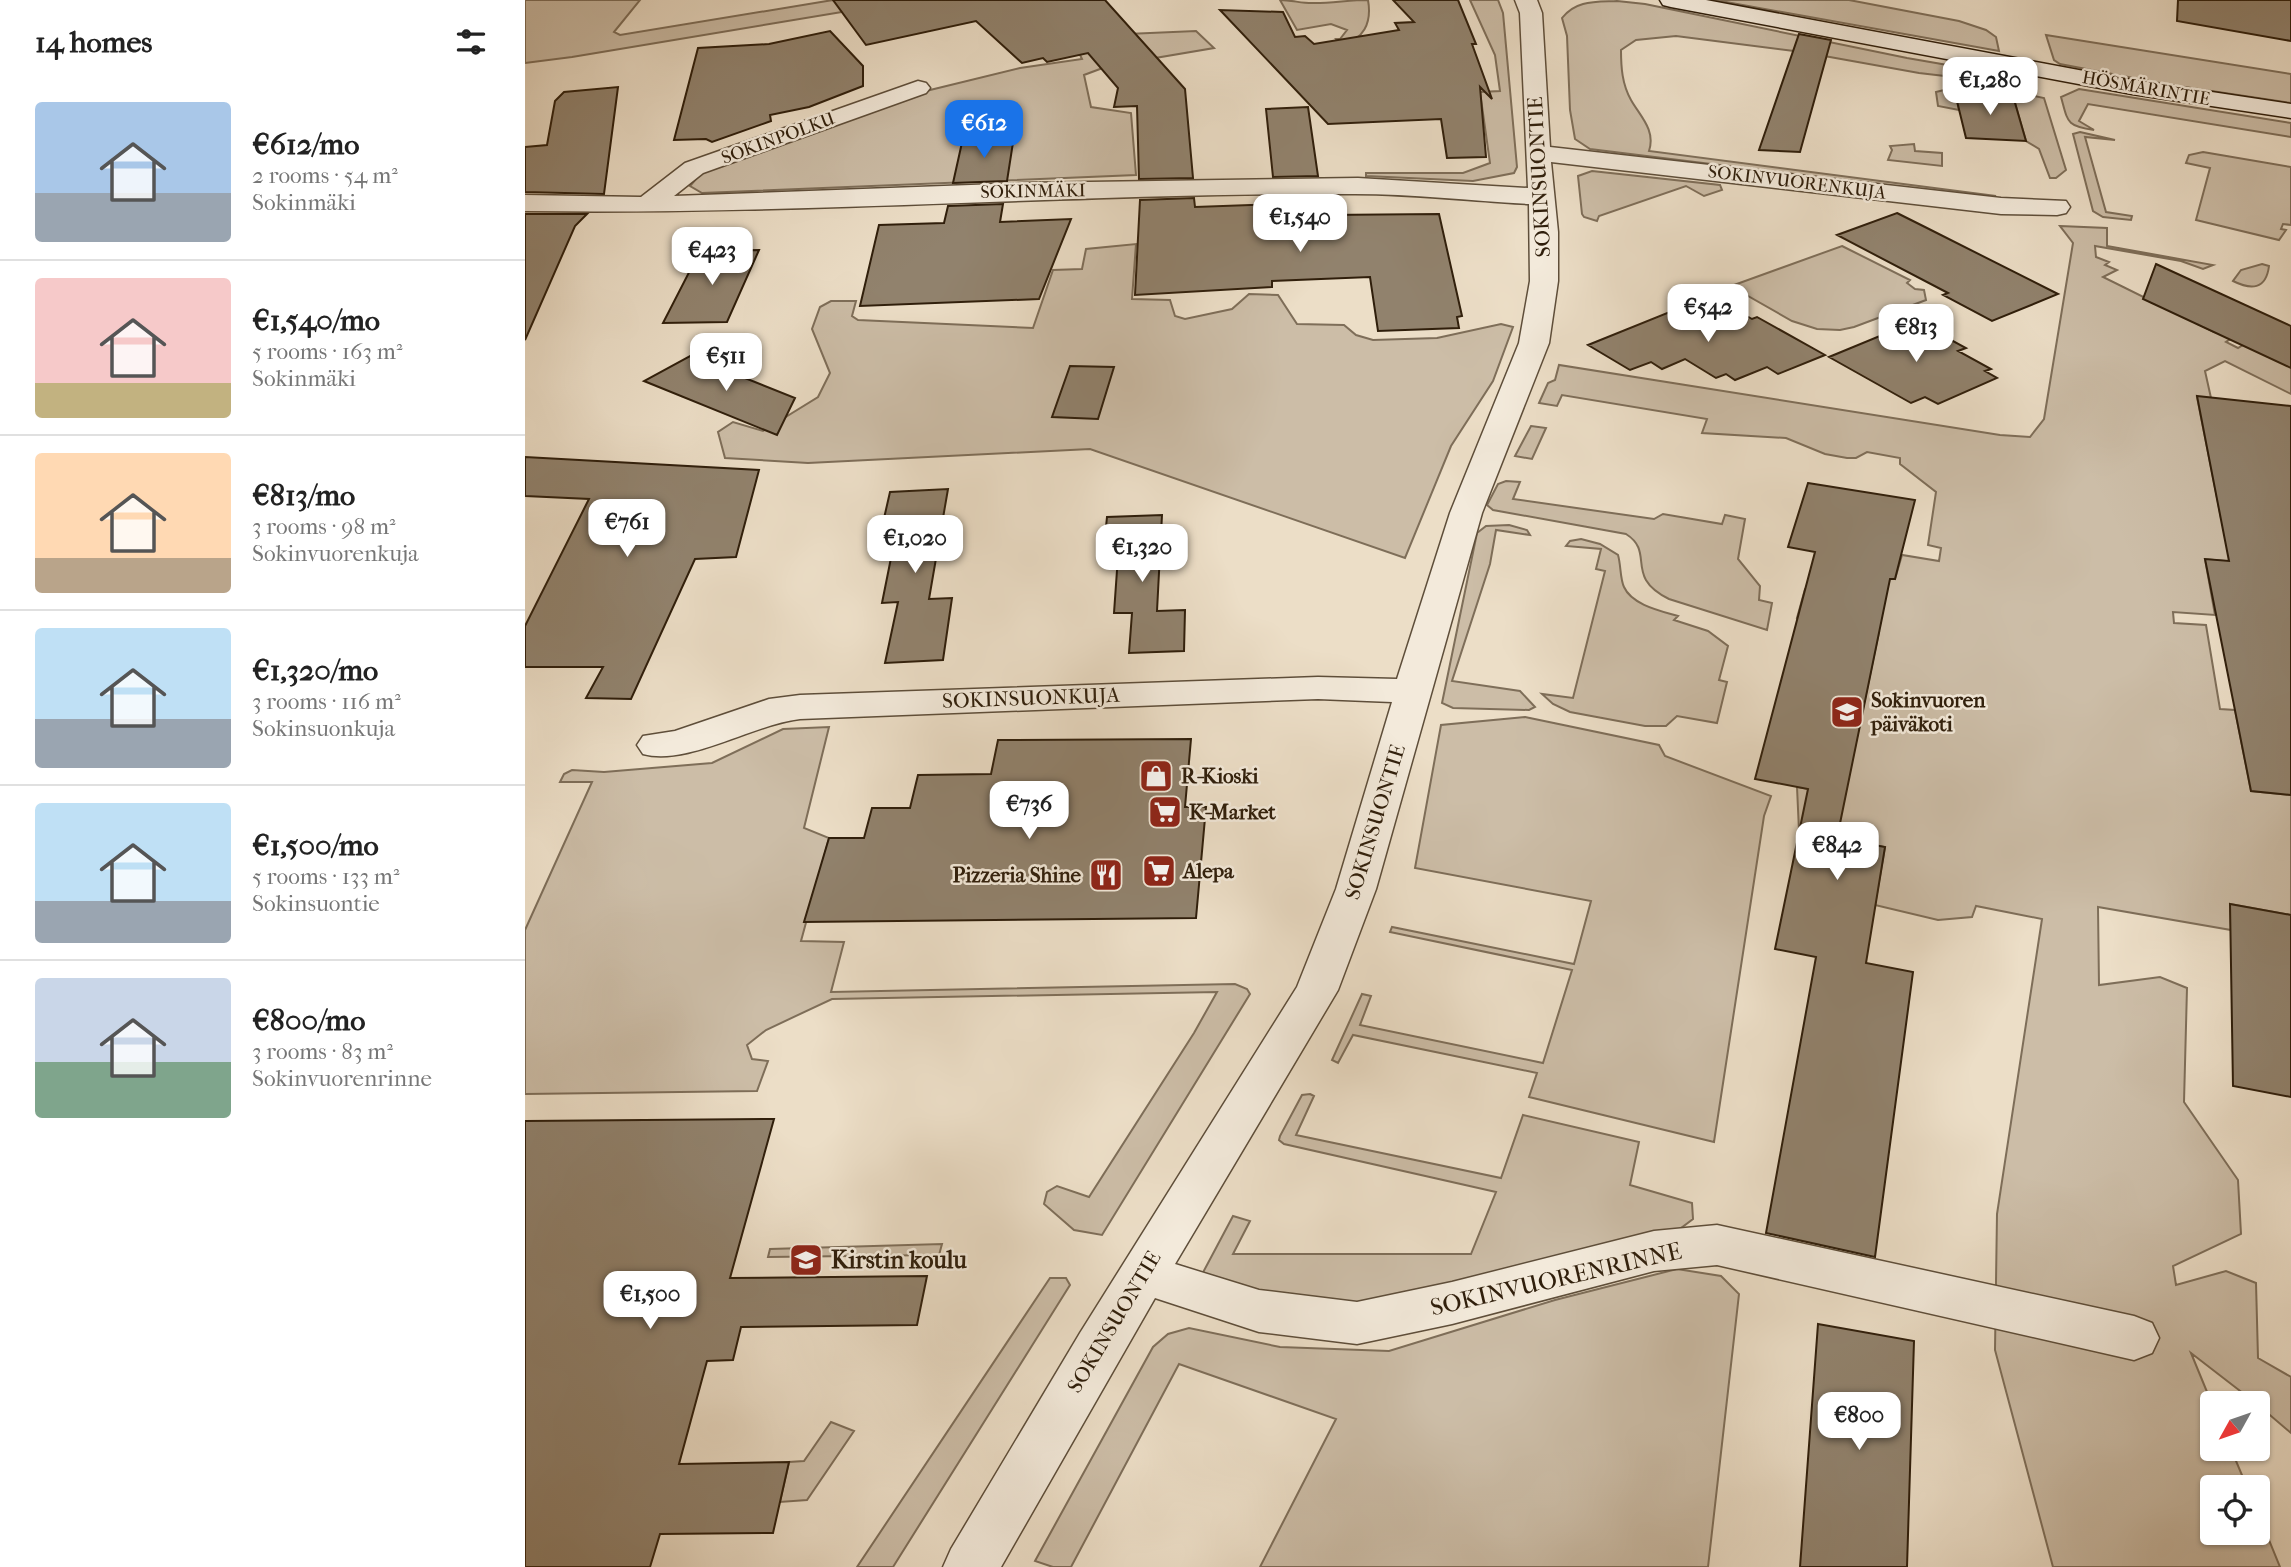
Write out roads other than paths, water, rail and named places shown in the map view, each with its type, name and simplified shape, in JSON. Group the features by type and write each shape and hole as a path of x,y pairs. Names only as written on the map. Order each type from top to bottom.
{"street":[{"name":"SOKINSUONTIE","path":"971,1567 1143,1274 1317,989 1356,889 1412,691 1467,513 1534,343 1543,281 1545,232 1531,13 1526,0"},
{"name":"HÖSMÄRINTIE","path":"1671,0 2132,87 2291,111"},
{"name":"SOKINPOLKU","path":"647,205 694,168 918,88"},
{"name":"SOKINVUORENKUJA","path":"1538,153 2001,206 2057,207"},
{"name":"SOKINMÄKI","path":"525,203 647,205 1023,191 1357,186 1542,197"},
{"name":"SOKINSUONKUJA","path":"656,745 679,743 769,711 800,707 1318,688 1412,691"},
{"name":"SOKINVUORENRINNE","path":"1143,1274 1259,1311 1357,1323 1452,1303 1654,1251 1717,1245 2134,1338"}],"place":[{"name":"Sokinvuoren päiväkoti","path":"1847,712"},
{"name":"R-Kioski","path":"1156,776"},
{"name":"K-Market","path":"1165,812"},
{"name":"Alepa","path":"1159,871"},
{"name":"Pizzeria Shine","path":"1106,875"},
{"name":"Kirstin koulu","path":"806,1260"}]}
